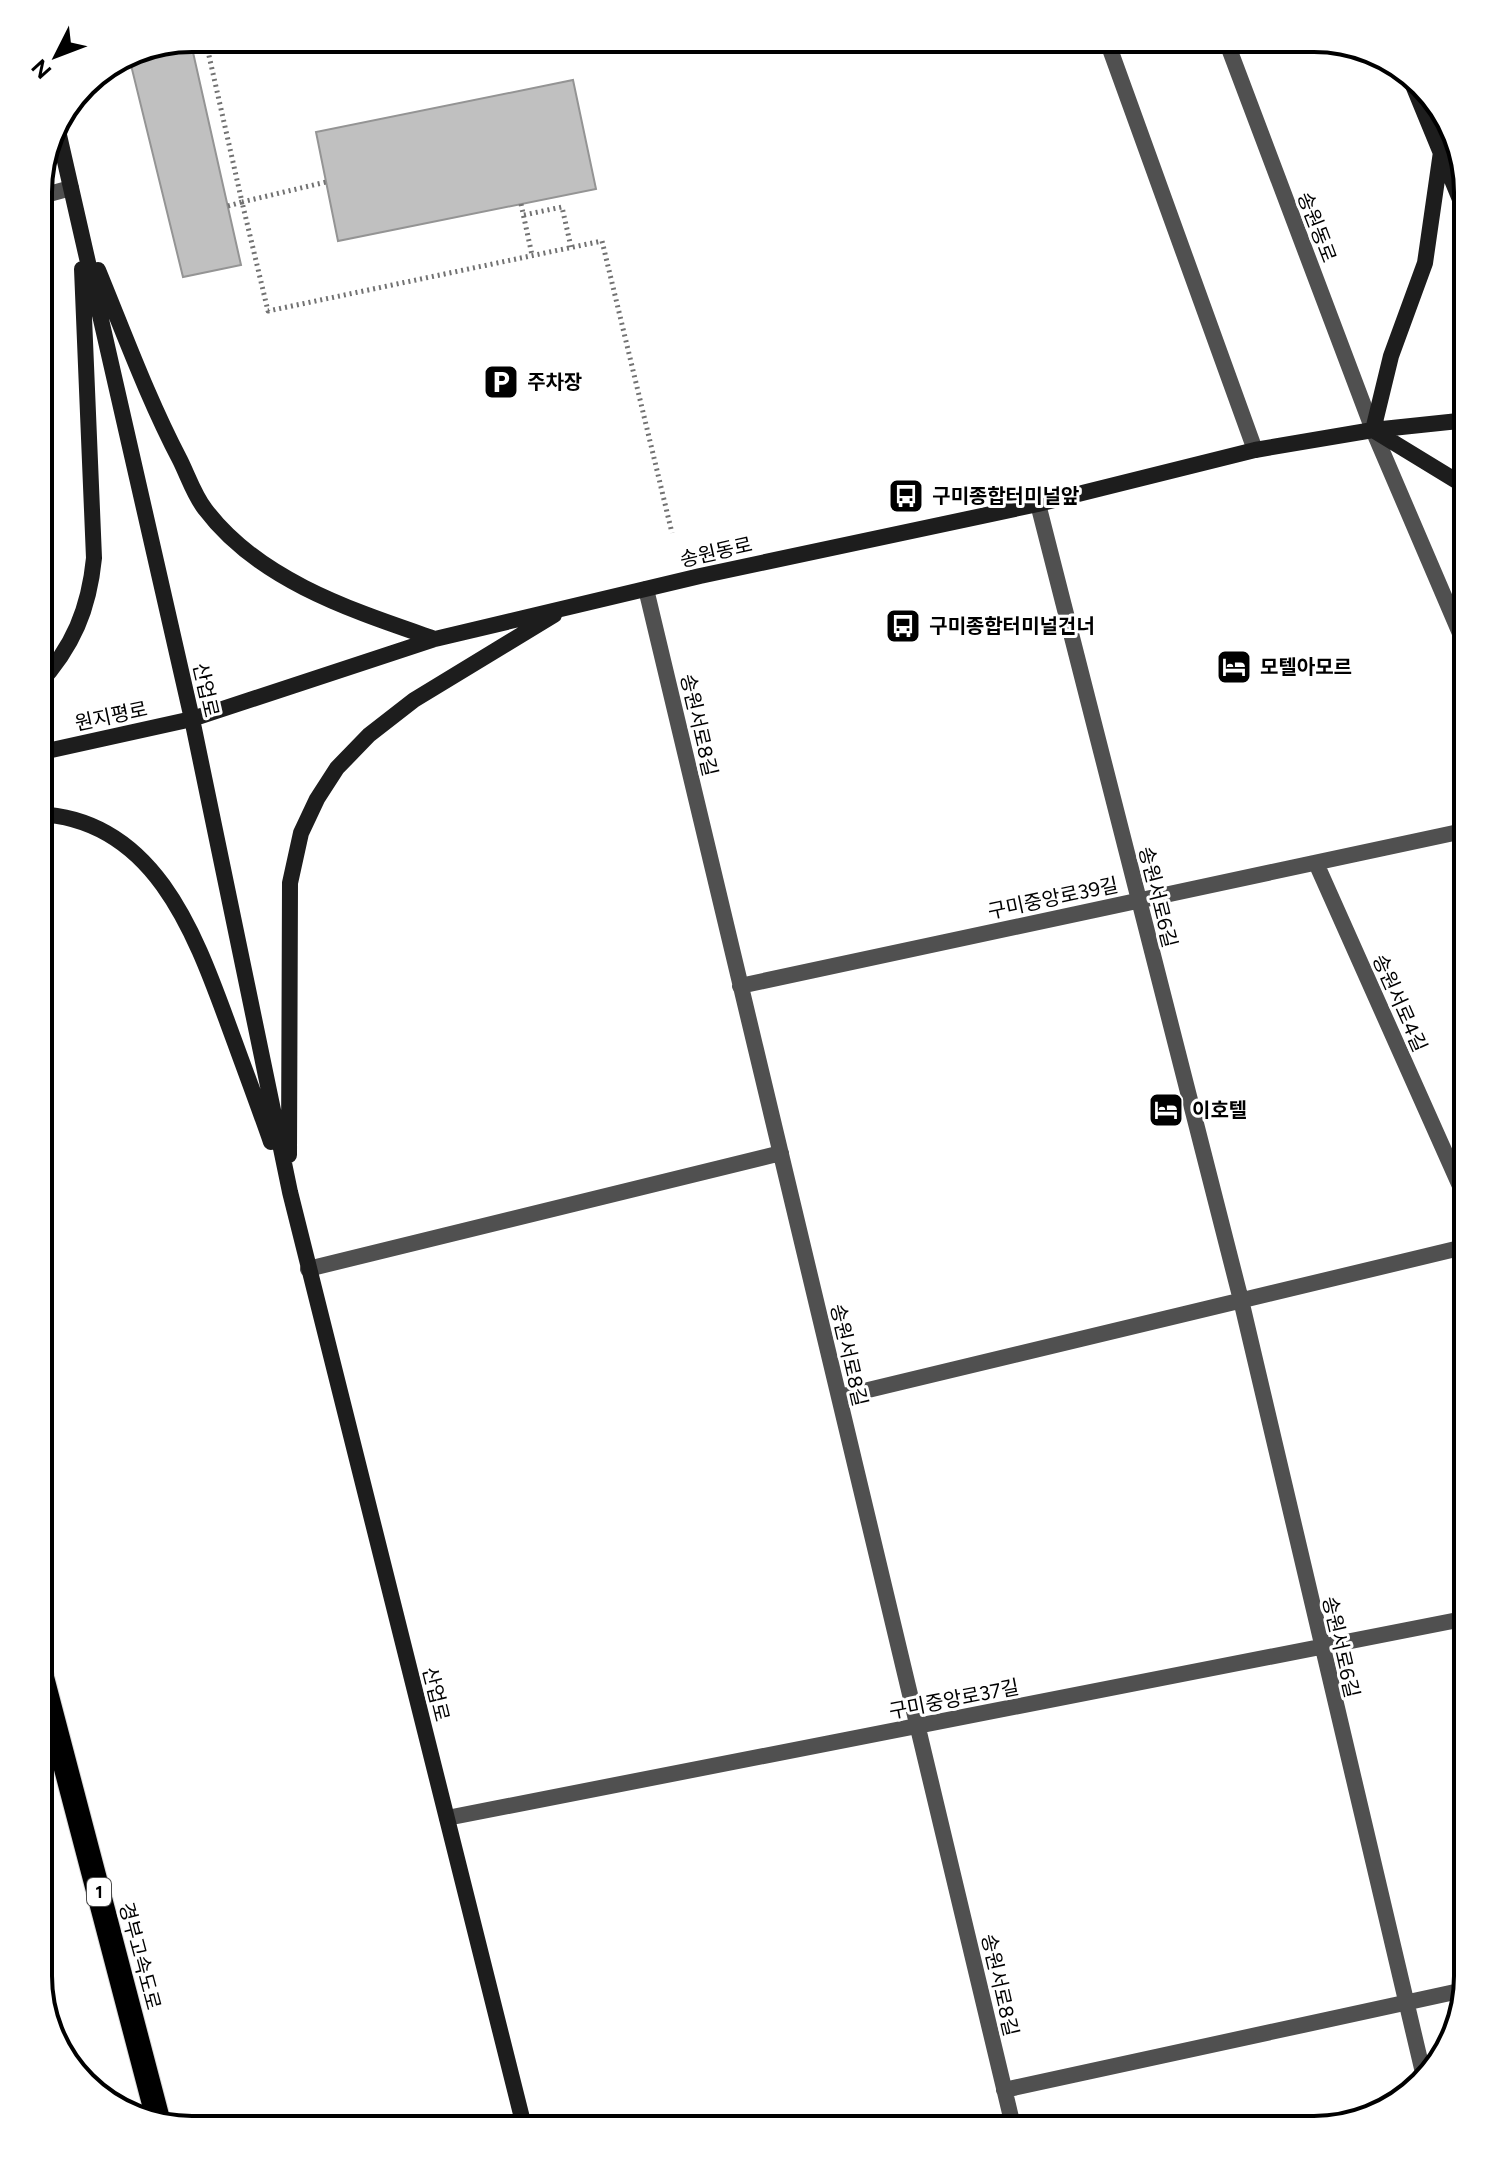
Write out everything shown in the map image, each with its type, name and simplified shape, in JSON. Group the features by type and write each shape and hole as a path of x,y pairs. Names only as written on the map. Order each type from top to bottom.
{"highway":[{"name":"경부고속도로","path":"52,1715 156,2111"}],"street":[{"path":"1111,52 1255,450"},
{"name":"송원동로","path":"1230,52 1373,430"},
{"path":"1419,100 1454,183"},
{"name":"산업로","path":"61,144 192,719 290,1192 522,2116"},
{"path":"1441,152 1425,263 1391,356 1373,430 1454,619"},
{"path":"52,193 71,188"},
{"path":"81,228 165,431 204,509 251,553 300,585 350,609 435,639"},
{"path":"52,670 61,660 81,622 91,589 94,558 81,228"},
{"name":"송원동로","path":"192,719 435,639 567,607 1038,504 1255,450 1373,430 1454,421"},
{"path":"1373,430 1454,479"},
{"name":"송원서로6길","path":"1038,504 1241,1300 1320,1647 1421,2065"},
{"name":"송원서로8길","path":"646,589 1010,2116"},
{"path":"290,1192 290,883 301,833 337,768 369,735 414,700 567,607"},
{"name":"원지평로","path":"52,750 192,719"},
{"path":"52,817 74,821 130,850 173,898 194,933 290,1192"},
{"name":"구미중앙로39길","path":"740,986 1454,833"},
{"name":"송원서로4길","path":"1316,863 1454,1173"},
{"path":"308,1269 781,1153"},
{"path":"839,1397 1454,1249"},
{"name":"구미중앙로37길","path":"447,1818 1454,1621"},
{"path":"1004,2090 1453,1992"}],"path":[{"path":"208,52 268,311 602,241 672,533"},
{"path":"228,206 326,182"},
{"path":"521,204 532,255"},
{"path":"524,215 562,207 571,247"}],"building":[{"path":"193,52 241,265 183,277 131,66 174,53"},
{"path":"573,80 596,189 338,241 316,132"}],"place":[{"name":"주차장","path":"501,382"},
{"name":"구미종합터미널앞","path":"906,496"},
{"name":"구미종합터미널건너","path":"903,626"},
{"name":"모텔아모르","path":"1234,667"},
{"name":"이호텔","path":"1166,1110"}]}
